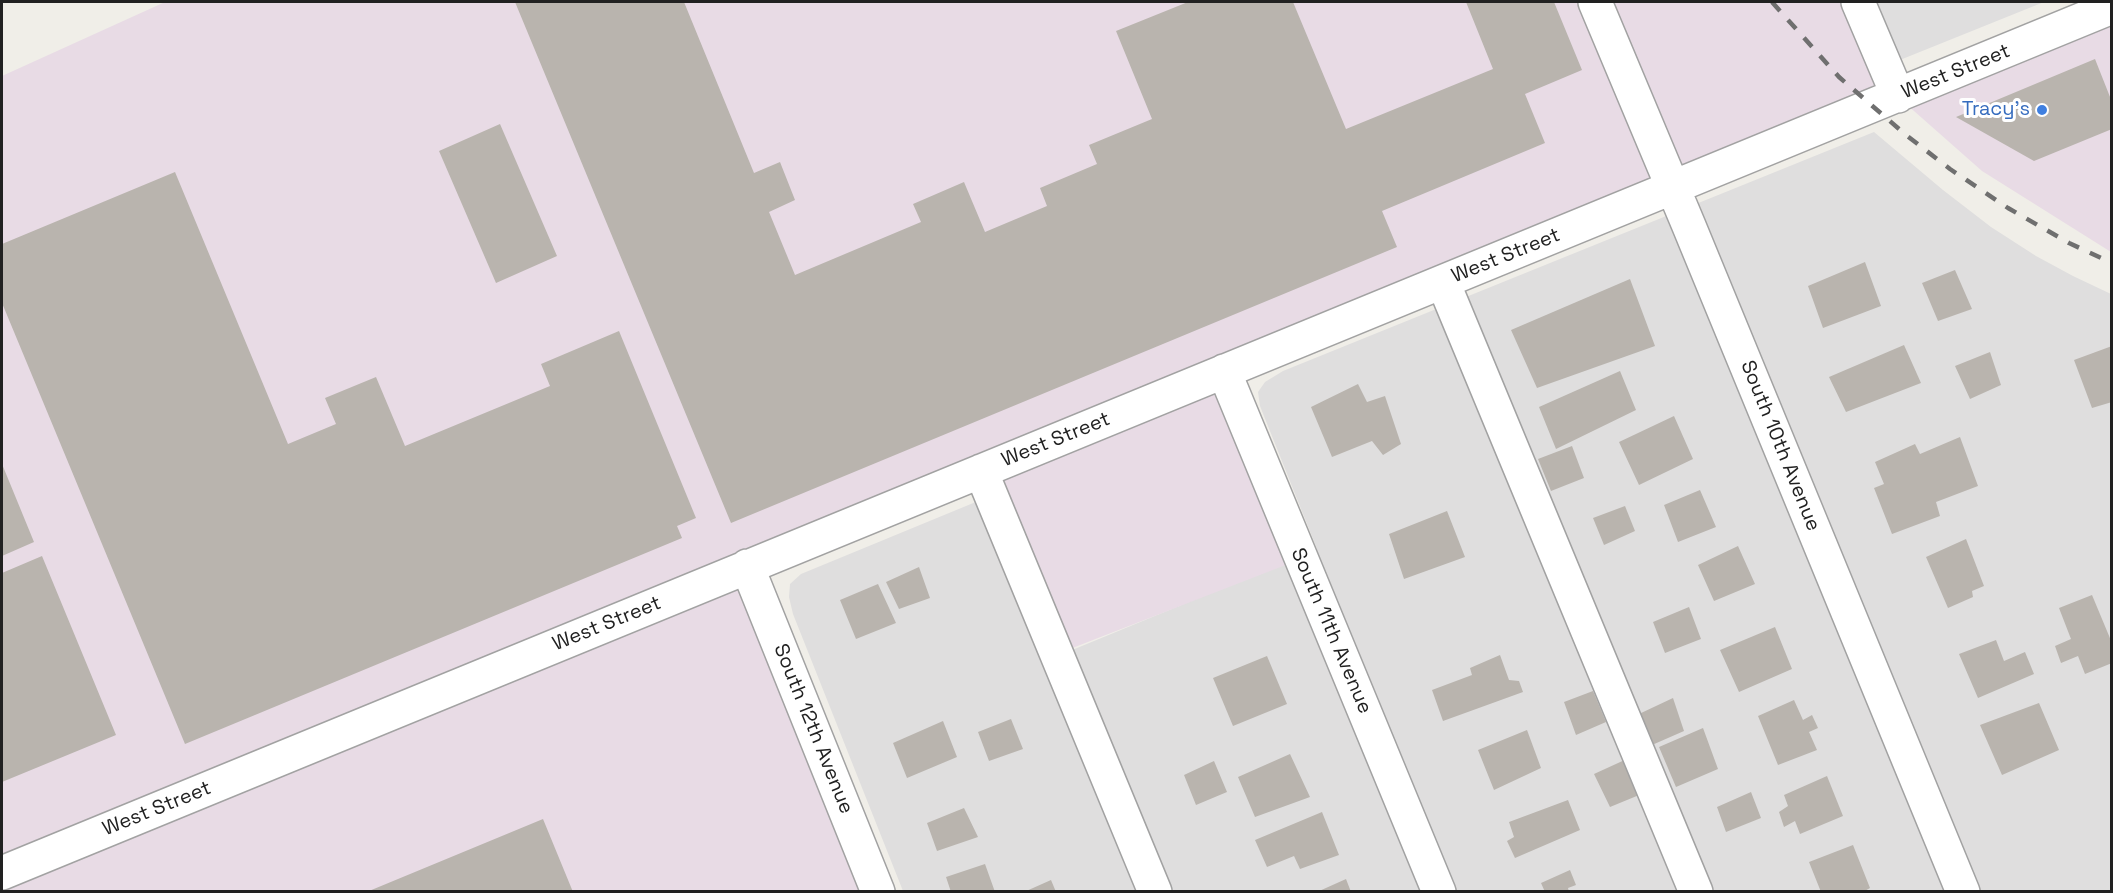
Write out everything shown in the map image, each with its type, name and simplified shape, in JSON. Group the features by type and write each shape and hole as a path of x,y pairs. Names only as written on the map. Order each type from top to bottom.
{"street":[{"name":"South 10th Avenue","path":"1595,2 1963,891"},
{"path":"1858,2 1898,96"},
{"name":"West Street","path":"2,873 2112,7"},
{"path":"1443,282 1696,891"},
{"name":"South 11th Avenue","path":"1224,371 1439,891"},
{"path":"981,471 1155,891"},
{"name":"South 12th Avenue","path":"747,566 878,891"}],"shaded area":[{"path":"165,2 1858,2 1898,96 2111,7 2111,252 1982,171 1897,96 1224,371 1301,559 1057,654 981,471 747,565 878,891 2,891 2,76"},
{"path":"1863,2 2044,2 1890,64"},
{"path":"1874,132 1991,227 2036,256 2111,294 2111,891 903,891 793,614 789,597 790,584 801,574 983,499 1048,660 1317,549 1260,406 1258,392 1265,382 1283,371"}],"building":[{"path":"515,2 684,2 754,173 780,162 795,200 769,212 795,275 921,222 913,204 964,182 985,232 1047,206 1040,188 1097,164 1089,145 1152,119 1116,31 1188,2 1293,2 1346,129 1493,69 1466,2 1554,2 1582,70 1525,94 1545,143 1382,211 1397,247 731,523"},
{"name":"Tracy's","path":"2095,59 2112,102 2112,129 2034,161 1956,117"},
{"path":"500,124 557,256 496,283 439,151"},
{"path":"175,172 288,444 336,424 325,398 376,377 405,446 550,386 541,364 619,331 696,518 677,526 682,538 185,744 2,303 2,244"},
{"path":"1865,262 1881,306 1823,328 1808,286"},
{"path":"1955,270 1972,309 1938,321 1922,283"},
{"path":"1630,279 1655,346 1537,388 1511,330"},
{"path":"1904,345 1921,383 1846,412 1829,377"},
{"path":"2112,346 2112,402 2092,408 2074,360"},
{"path":"1990,352 2001,385 1970,399 1955,366"},
{"path":"1620,371 1636,410 1556,449 1539,407"},
{"path":"1358,384 1367,402 1385,396 1401,444 1383,455 1372,441 1332,457 1311,407"},
{"path":"1674,416 1693,459 1639,485 1619,442"},
{"path":"1960,437 1978,486 1936,502 1940,516 1892,534 1874,488 1884,484 1875,462 1915,444 1920,454"},
{"path":"1572,446 1584,478 1551,491 1538,459"},
{"path":"2,464 34,542 2,556"},
{"path":"1700,490 1716,527 1678,542 1664,505"},
{"path":"1625,506 1635,531 1604,545 1593,518"},
{"path":"1447,511 1465,557 1404,579 1389,534"},
{"path":"1966,539 1984,586 1972,591 1973,597 1948,608 1926,557"},
{"path":"1738,546 1755,584 1714,601 1698,565"},
{"path":"42,556 116,735 2,782 2,573"},
{"path":"919,567 930,598 899,609 886,582"},
{"path":"878,584 896,623 856,639 840,600"},
{"path":"2092,595 2112,643 2112,663 2085,674 2078,656 2061,663 2055,646 2071,639 2059,608"},
{"path":"1689,607 1701,639 1665,653 1653,622"},
{"path":"1775,627 1792,669 1739,692 1720,650"},
{"path":"1996,640 2004,661 2025,652 2034,674 1978,698 1959,654"},
{"path":"1500,655 1509,680 1519,681 1523,692 1443,721 1432,690 1472,675 1470,668"},
{"path":"1267,656 1287,704 1233,726 1213,678"},
{"path":"1593,691 1606,722 1576,735 1564,702"},
{"path":"1673,698 1684,731 1652,745 1639,714"},
{"path":"1794,700 1803,720 1812,715 1818,728 1809,732 1817,750 1778,765 1758,716"},
{"path":"2039,703 2059,750 2002,775 1980,725"},
{"path":"1011,719 1023,749 989,761 978,732"},
{"path":"943,721 957,757 907,778 893,743"},
{"path":"1703,728 1718,769 1676,787 1659,747"},
{"path":"1527,730 1541,768 1494,790 1478,750"},
{"path":"1290,754 1310,797 1255,817 1238,777"},
{"path":"1629,758 1644,793 1610,807 1594,774"},
{"path":"1214,761 1227,792 1196,805 1184,775"},
{"path":"1827,776 1843,816 1800,834 1795,821 1784,827 1779,812 1788,806 1784,795"},
{"path":"1751,792 1761,818 1726,832 1717,807"},
{"path":"1568,800 1580,830 1515,858 1507,841 1514,837 1509,822"},
{"path":"964,808 978,837 937,851 927,823"},
{"path":"1322,812 1339,855 1300,869 1294,856 1267,867 1255,840"},
{"path":"543,819 573,892 369,892 369,891"},
{"path":"1853,845 1870,888 1863,892 1821,892 1809,862"},
{"path":"985,864 995,892 951,892 946,877"},
{"path":"1570,870 1576,885 1568,888 1569,892 1545,892 1541,883"},
{"path":"1346,879 1351,892 1317,892"},
{"path":"1051,880 1056,892 1024,892"}],"railway":[{"path":"1772,2 1839,77 1906,135 1950,169 2008,208 2069,243 2112,263"}],"place":[{"name":"Tracy's","path":"2042,110"}]}
